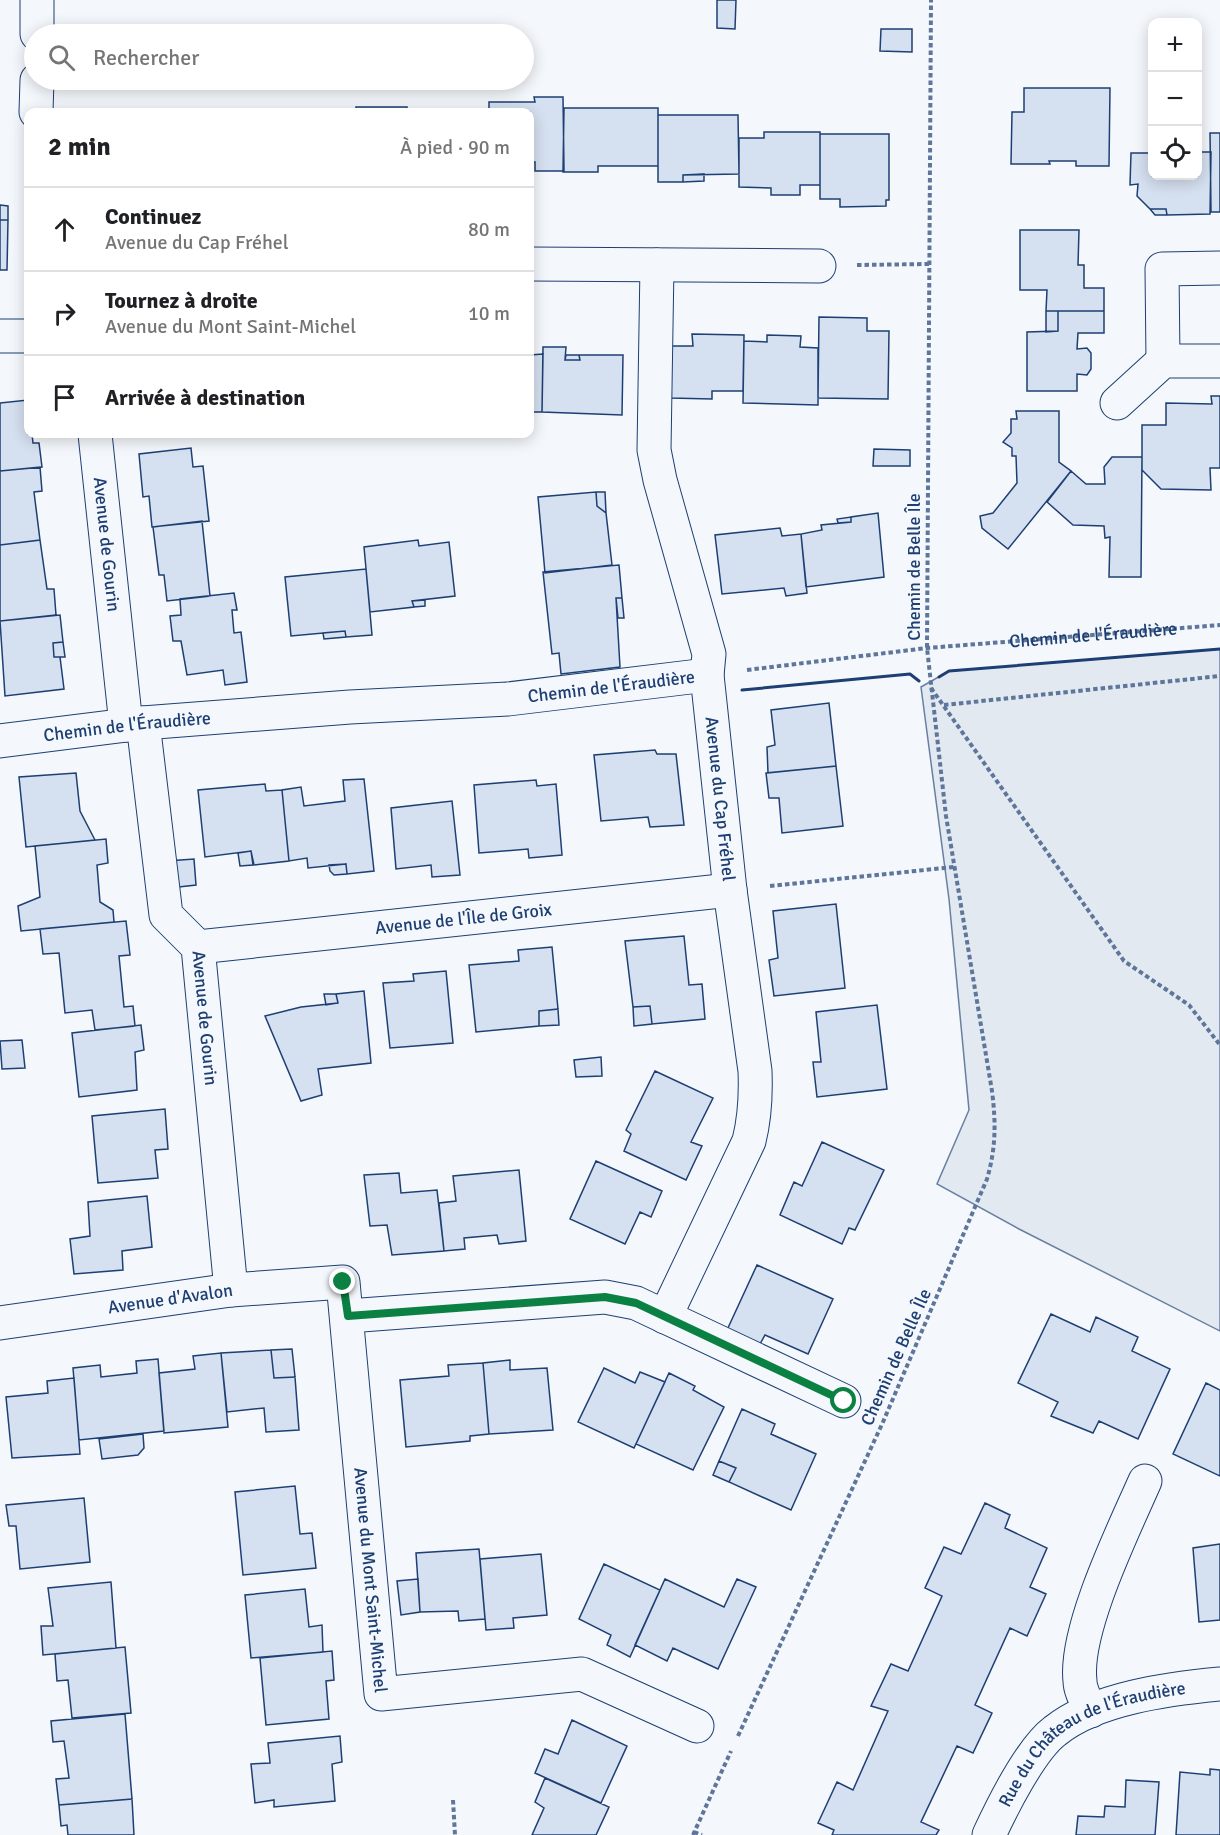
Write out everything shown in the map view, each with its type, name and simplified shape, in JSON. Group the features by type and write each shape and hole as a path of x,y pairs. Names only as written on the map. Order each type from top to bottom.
{"street":[{"path":"37,0 37,24"},
{"path":"36,108 37,90"},
{"path":"534,264 819,266"},
{"name":"Avenue du Cap Fréhel","path":"657,265 654,450 660,480 709,654 707,675 730,890 755,1071 756,1116 749,1141 665,1317"},
{"path":"1163,361 1162,269 1220,268"},
{"path":"0,336 24,336"},
{"path":"1117,402 1163,361 1220,361"},
{"name":"Avenue de Gourin","path":"96,438 135,724 166,915 198,947 231,1290"},
{"name":"Chemin de l'Éraudière","path":"0,741 135,724 350,707 508,699 707,675"},
{"name":"Avenue de l'Île de Groix","path":"198,947 730,890"},
{"name":"Avenue d'Avalon","path":"0,1323 231,1290 343,1282"},
{"name":"Avenue du Mont Saint-Michel","path":"343,1282 348,1316 381,1694 582,1674 697,1726"},
{"path":"348,1316 605,1297 636,1303 844,1401"},
{"path":"1091,1711 1079,1682 1084,1642 1101,1584 1145,1481"},
{"name":"Rue du Château de l'Éraudière","path":"989,1835 1025,1769 1054,1731 1091,1711 1148,1693 1220,1684"}],"path":[{"name":"Chemin de Belle Île","path":"702,1835 694,1833 883,1422 987,1179 996,1149 992,1091 954,867 927,648 931,0"},
{"path":"819,266 929,264"},
{"name":"Chemin de l'Éraudière","path":"707,675 927,648 1220,625"},
{"path":"944,705 1220,676"},
{"path":"931,687 1124,961 1189,1005 1220,1045"},
{"path":"730,890 954,867"},
{"path":"453,1800 455,1835"}],"shaded area":[{"path":"1220,649 1220,1331 1019,1229 937,1184 969,1110 949,899 921,687 949,671"}],"building":[{"path":"717,0 736,0 735,29 717,28"},
{"path":"881,29 912,29 912,52 880,51"},
{"path":"1024,88 1110,88 1109,166 1076,166 1076,161 1011,164 1012,112 1024,112"},
{"path":"534,97 563,97 564,171 535,171 534,108 489,108 489,102 535,102"},
{"path":"356,107 407,107 407,108"},
{"path":"564,108 658,108 658,166 598,166 598,172 563,172"},
{"path":"658,115 738,115 739,174 683,175 683,182 658,182"},
{"path":"764,132 820,132 820,185 800,185 800,195 771,195 771,188 739,187 739,138 764,138"},
{"path":"1210,133 1220,133 1220,212 1211,212"},
{"path":"820,134 889,134 889,200 886,200 886,206 840,207 840,199 820,199"},
{"path":"1202,152 1211,152 1210,214 1167,215 1166,209 1150,209 1137,196 1138,184 1130,185 1131,153 1148,153 1148,180 1202,180"},
{"path":"704,174 704,181 683,182 683,175"},
{"path":"0,205 8,206 8,220 0,220"},
{"path":"1150,209 1166,209 1167,215 1155,215"},
{"path":"0,220 8,220 7,270 0,270"},
{"path":"1020,230 1079,230 1078,265 1084,265 1084,288 1104,288 1104,311 1046,311 1047,290 1020,290"},
{"path":"1046,311 1058,311 1058,331 1046,332"},
{"path":"1058,311 1104,311 1104,333 1078,333 1077,349 1087,348 1091,353 1091,369 1087,375 1077,374 1077,391 1027,391 1027,332 1058,331"},
{"path":"819,317 867,318 867,331 889,331 888,399 818,398"},
{"path":"692,334 744,335 743,391 712,391 712,399 670,398 671,346 693,346"},
{"path":"767,335 801,336 800,347 818,348 818,405 743,403 744,341 767,342"},
{"path":"543,347 566,347 565,360 580,360 579,355 623,355 622,415 542,412"},
{"path":"543,354 542,412 534,412 534,355"},
{"path":"566,355 579,355 580,360 565,360"},
{"path":"1211,396 1220,396 1220,468 1210,468 1211,490 1161,489 1142,470 1142,425 1166,425 1166,403 1212,404"},
{"path":"24,400 24,438 32,438 33,443 39,443 42,467 0,471 0,403"},
{"path":"1016,411 1059,411 1059,462 1071,471 1008,549 982,528 980,516 993,513 1017,483 1016,456 1012,456 1012,448 1003,442 1011,433 1011,419 1017,419"},
{"path":"191,448 193,467 203,466 209,521 152,527 149,496 143,497 139,454"},
{"path":"874,449 910,450 910,466 873,466"},
{"path":"1112,457 1142,457 1141,577 1109,577 1110,537 1105,538 1104,526 1073,525 1047,502 1071,471 1086,484 1105,484 1104,467"},
{"path":"40,467 42,491 34,492 40,540 0,545 0,471"},
{"path":"596,492 597,506 606,513 612,565 545,573 538,497"},
{"path":"596,492 605,492 606,513 597,506"},
{"path":"878,513 884,577 806,587 801,534 822,530 821,525 851,522 851,517"},
{"path":"851,517 851,522 838,523 837,519"},
{"path":"202,521 210,596 167,601 164,575 159,575 153,527"},
{"path":"780,528 782,536 801,534 807,593 786,596 784,588 722,594 715,535"},
{"path":"40,540 47,589 54,589 56,615 0,621 0,545"},
{"path":"418,540 419,546 449,542 455,596 412,601 414,607 370,612 364,547"},
{"path":"619,565 622,598 616,598 620,667 561,674 559,653 552,654 543,572"},
{"path":"366,569 372,635 346,637 345,631 291,636 285,577"},
{"path":"234,593 237,610 232,610 234,633 241,632 247,682 225,685 223,670 187,675 181,641 173,641 170,616 181,615 180,599"},
{"path":"616,598 622,598 624,618 618,618"},
{"path":"425,600 425,606 414,607 412,601"},
{"path":"60,615 63,642 53,643 54,657 60,657 64,689 5,696 0,621"},
{"path":"345,631 346,637 324,639 323,633"},
{"path":"63,642 65,657 54,657 53,643"},
{"path":"829,703 836,766 768,773 767,747 775,745 771,710"},
{"path":"655,750 657,754 676,754 684,825 650,827 648,817 601,821 594,755"},
{"path":"836,766 843,826 782,833 779,798 769,798 766,773"},
{"path":"76,773 80,811 95,840 26,847 19,777"},
{"path":"364,779 374,871 347,874 346,864 308,868 307,858 289,861 282,790 301,787 304,806 345,801 343,780"},
{"path":"536,780 537,786 556,784 562,855 529,858 528,849 479,853 474,785"},
{"path":"265,784 266,791 282,790 289,861 254,865 251,851 205,857 198,790"},
{"path":"452,801 460,875 432,877 431,865 396,869 391,808"},
{"path":"106,839 108,863 97,865 100,902 113,910 114,922 21,931 18,906 40,897 35,846"},
{"path":"251,851 253,865 240,866 238,853"},
{"path":"194,859 196,885 170,888 167,861"},
{"path":"346,864 347,874 334,875 330,871 329,865"},
{"path":"836,904 845,988 774,996 769,960 778,958 773,911"},
{"path":"126,921 130,955 119,956 124,1007 133,1006 135,1026 95,1030 92,1010 65,1013 59,953 43,954 40,929"},
{"path":"684,936 689,985 702,984 705,1019 652,1024 650,1006 633,1007 625,941"},
{"path":"552,947 558,1009 539,1011 539,1026 476,1032 469,965 519,961 518,950"},
{"path":"446,971 453,1043 390,1048 383,983 414,981 413,974"},
{"path":"364,991 371,1063 318,1069 322,1095 301,1101 265,1016 301,1007 338,1003 336,994"},
{"path":"324,994 336,994 338,1003 326,1005"},
{"path":"877,1005 887,1089 817,1097 813,1062 821,1062 816,1012"},
{"path":"650,1006 652,1024 634,1026 633,1007"},
{"path":"558,1009 559,1025 539,1026 539,1011"},
{"path":"141,1025 144,1050 135,1052 137,1090 79,1097 72,1033"},
{"path":"22,1040 25,1068 2,1069 0,1041"},
{"path":"601,1057 602,1076 576,1077 574,1060"},
{"path":"655,1071 713,1098 691,1142 702,1146 686,1180 624,1151 631,1134 626,1130"},
{"path":"165,1109 168,1149 155,1150 158,1178 98,1183 92,1116"},
{"path":"822,1142 884,1170 855,1230 849,1228 842,1244 780,1215 794,1182 802,1186"},
{"path":"596,1161 662,1191 651,1217 640,1212 625,1244 570,1219"},
{"path":"519,1170 526,1241 499,1244 497,1235 464,1238 465,1249 444,1251 439,1203 456,1201 453,1176"},
{"path":"399,1173 401,1193 437,1190 444,1251 392,1255 387,1225 370,1226 364,1175"},
{"path":"147,1196 152,1247 122,1251 123,1270 74,1274 70,1239 90,1236 88,1202"},
{"path":"757,1265 833,1299 808,1354 765,1335 760,1344 727,1330"},
{"path":"1051,1314 1090,1332 1096,1317 1138,1337 1132,1351 1170,1369 1138,1439 1099,1421 1093,1433 1051,1416 1058,1402 1018,1383"},
{"path":"292,1349 295,1377 274,1378 271,1350"},
{"path":"271,1350 274,1378 295,1377 299,1430 266,1432 264,1408 227,1412 221,1353"},
{"path":"221,1353 228,1427 164,1433 159,1373 195,1369 193,1356"},
{"path":"158,1359 164,1431 79,1440 73,1368 100,1365 101,1377 137,1373 136,1361"},
{"path":"510,1360 510,1370 547,1368 553,1430 489,1434 483,1363"},
{"path":"483,1363 489,1434 470,1436 470,1441 406,1447 400,1380 449,1376 448,1365"},
{"path":"604,1368 635,1383 640,1372 665,1382 634,1448 578,1422"},
{"path":"669,1373 695,1386 693,1390 724,1407 693,1470 636,1444"},
{"path":"74,1378 80,1454 12,1458 6,1397 48,1393 47,1381"},
{"path":"1206,1383 1220,1390 1220,1476 1173,1454"},
{"path":"742,1409 775,1424 771,1434 816,1454 791,1510 729,1482 736,1468 719,1461"},
{"path":"143,1434 144,1448 138,1455 102,1459 99,1439"},
{"path":"719,1461 736,1468 729,1482 713,1475"},
{"path":"295,1486 300,1534 312,1533 316,1568 243,1575 235,1492"},
{"path":"84,1498 90,1562 20,1569 16,1526 9,1526 6,1505"},
{"path":"985,1503 1010,1515 1005,1528 1047,1548 1030,1587 1046,1594 1027,1636 1010,1628 975,1705 992,1713 973,1753 957,1746 921,1822 939,1830 936,1835 832,1835 834,1830 818,1823 837,1782 853,1790 888,1711 871,1706 891,1664 908,1671 942,1596 925,1588 944,1547 961,1554"},
{"path":"1220,1544 1220,1620 1199,1622 1193,1548"},
{"path":"479,1549 485,1619 459,1621 458,1611 420,1612 416,1553"},
{"path":"541,1554 547,1615 513,1618 514,1628 486,1630 480,1559"},
{"path":"604,1564 660,1590 630,1657 607,1645 611,1635 579,1619"},
{"path":"418,1579 420,1612 401,1615 397,1581"},
{"path":"665,1579 724,1607 737,1579 756,1587 718,1669 673,1648 667,1661 635,1645"},
{"path":"111,1582 116,1648 43,1655 41,1626 53,1626 48,1588"},
{"path":"305,1589 309,1627 322,1625 323,1652 251,1658 245,1595"},
{"path":"125,1647 131,1713 72,1718 68,1680 57,1681 55,1654"},
{"path":"332,1651 334,1680 326,1681 329,1719 266,1725 260,1658"},
{"path":"125,1714 132,1799 59,1805 56,1779 69,1778 64,1741 53,1742 51,1721"},
{"path":"572,1720 627,1746 601,1803 535,1773 545,1749 558,1754"},
{"path":"340,1736 342,1762 332,1764 335,1801 274,1807 274,1800 255,1803 251,1764 270,1763 268,1743"},
{"path":"1210,1769 1220,1770 1220,1835 1176,1835 1180,1772 1210,1775"},
{"path":"545,1778 609,1807 596,1835 532,1835 544,1808 535,1802"},
{"path":"1126,1780 1159,1782 1155,1835 1076,1835 1078,1816 1104,1817 1105,1806 1125,1807"},
{"path":"132,1799 134,1835 68,1835 67,1825 61,1826 59,1805"}],"wall":[{"path":"939,677 949,671 1220,649"},
{"path":"742,690 910,674 919,681"}],"route":[{"path":"343,1282 348,1316 605,1297 636,1303 844,1401"}]}
